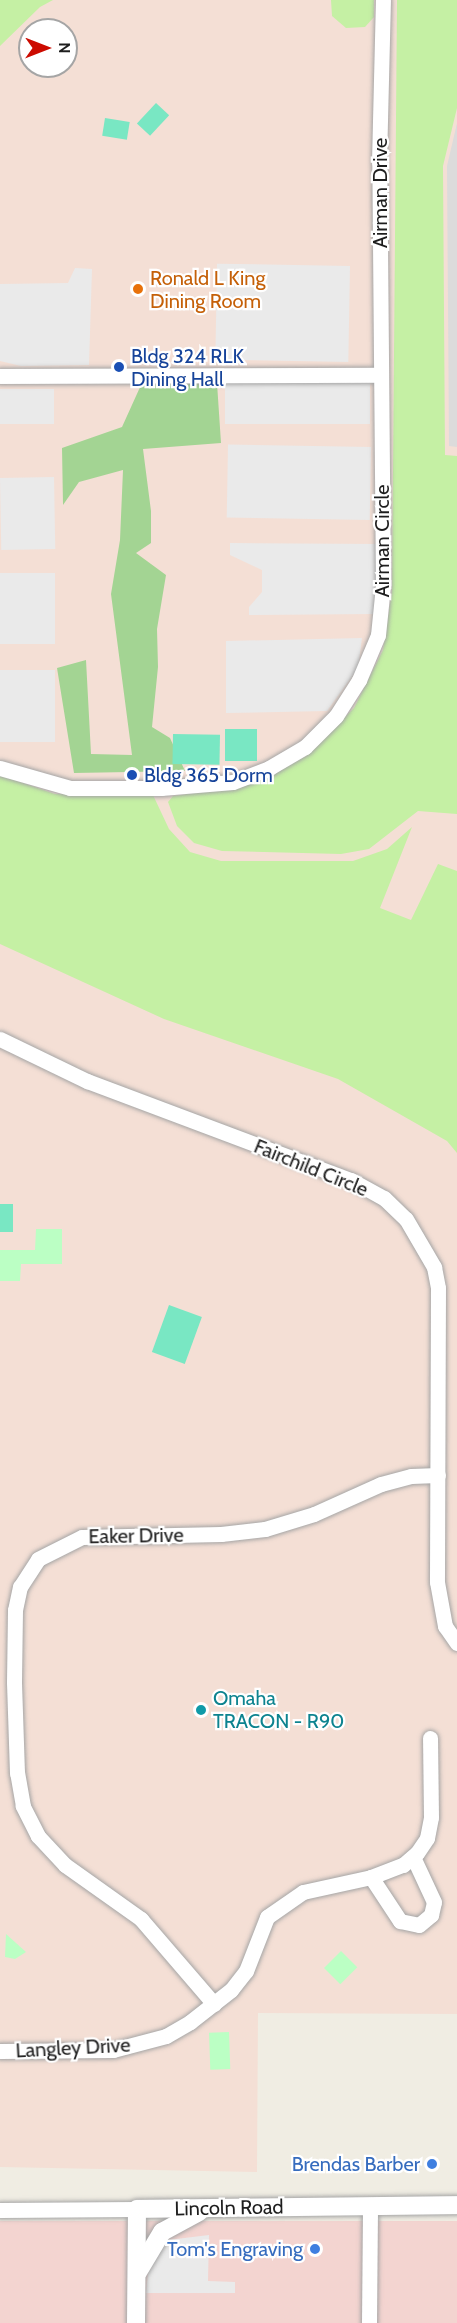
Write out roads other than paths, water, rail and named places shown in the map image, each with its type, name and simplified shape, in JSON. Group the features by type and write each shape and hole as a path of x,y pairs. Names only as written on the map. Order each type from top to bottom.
{"street":[{"name":"Airman Drive","path":"380,375 383,5"},
{"path":"0,376 380,375"},
{"name":"Airman Circle","path":"0,768 70,788 214,785 278,764 321,733 359,680 380,622 383,586 380,375"},
{"name":"Fairchild Circle","path":"0,1039 87,1081 351,1180 384,1198 406,1219 434,1267 438,1288 437,1582 445,1626 457,1643"},
{"name":"Eaker Drive","path":"214,2004 141,1919 64,1865 38,1836 23,1806 17,1773 14,1682 15,1610 20,1587 38,1558 75,1539 265,1529 314,1514 381,1484 411,1476 438,1475"},
{"path":"371,1877 399,1921 419,1925 430,1915 434,1902 413,1857 426,1838 431,1817 430,1738"},
{"name":"Langley Drive","path":"0,2051 112,2050 166,2036 214,2004 246,1971 267,1917 303,1892 371,1877 403,1865 413,1857"},
{"name":"Lincoln Road","path":"0,2210 457,2205"},
{"path":"369,2323 370,2206"},
{"path":"136,2277 162,2232 209,2208"},
{"path":"136,2323 137,2209"}],"place":[{"name":"Ronald L King Dining Room","path":"138,289"},
{"name":"Bldg 324 RLK Dining Hall","path":"119,367"},
{"name":"Bldg 365 Dorm","path":"132,775"},
{"name":"Omaha TRACON - R90","path":"201,1710"},
{"name":"Brendas Barber","path":"432,2164"},
{"name":"Tom's Engraving","path":"315,2249"}]}
